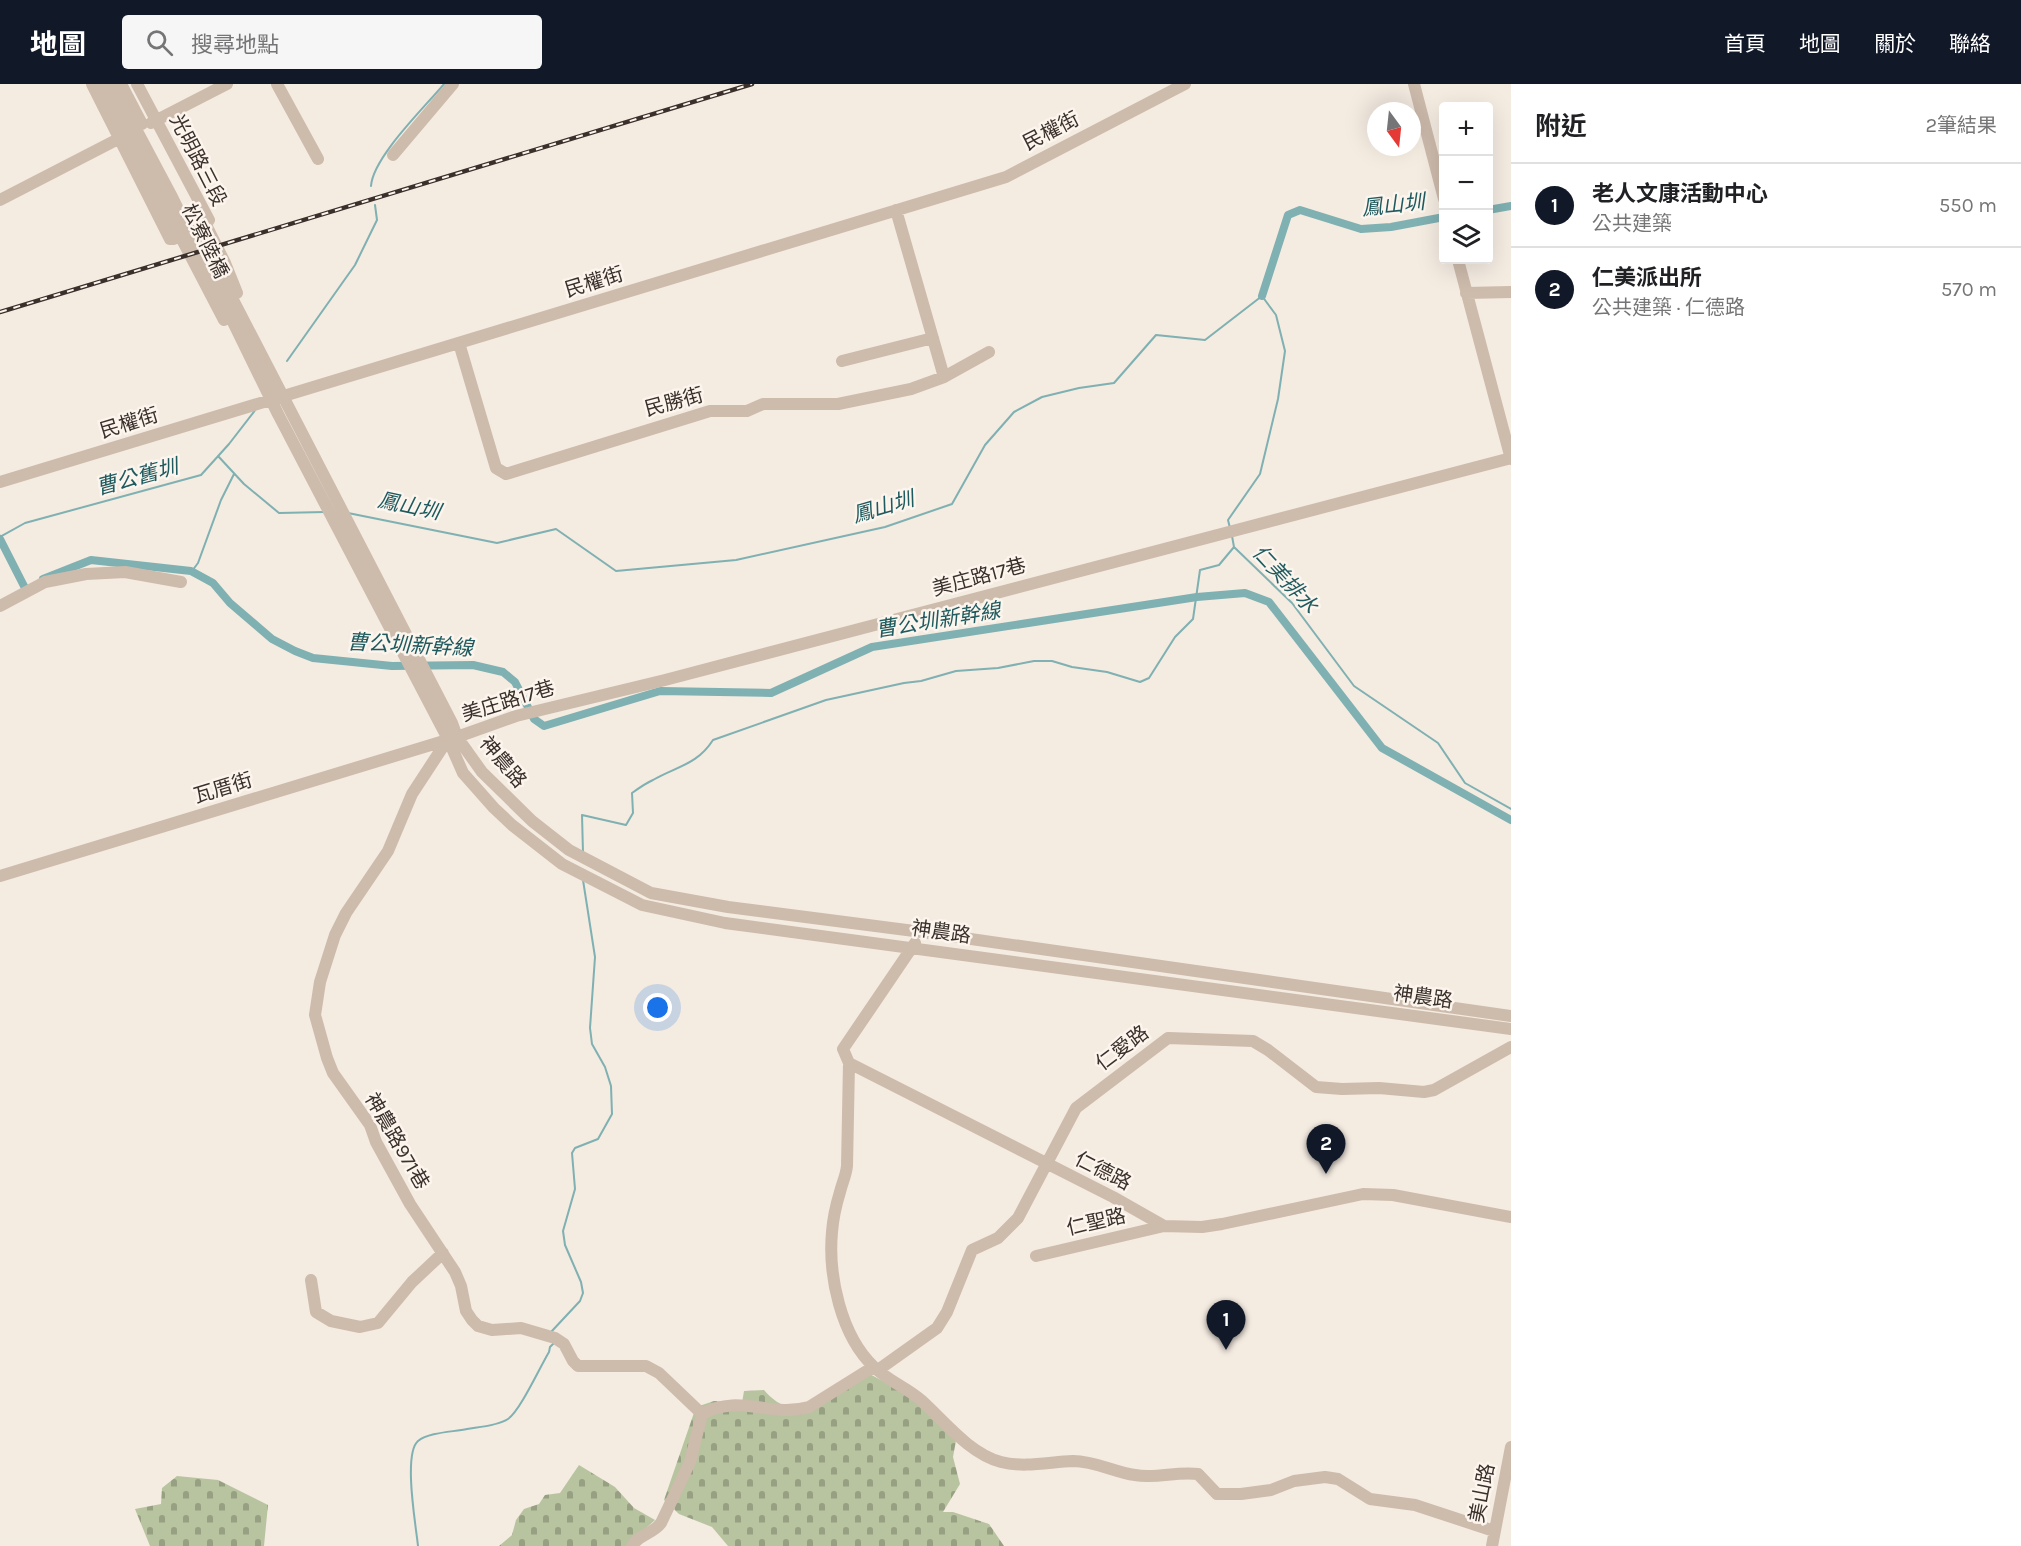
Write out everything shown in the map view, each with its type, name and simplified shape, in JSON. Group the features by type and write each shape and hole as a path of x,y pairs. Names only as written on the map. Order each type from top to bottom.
{"street":[{"name":"光明路三段","path":"92,84 170,239 173,239 203,228 208,220 137,84"},
{"name":"松寮陸橋","path":"101,84 210,295 283,411"},
{"name":"松寮陸橋","path":"112,84 446,724"},
{"name":"松寮陸橋","path":"122,84 283,411"},
{"name":"松寮陸橋","path":"130,84 225,263 283,411"},
{"path":"0,200 227,84"},
{"path":"277,84 318,159"},
{"path":"393,155 453,84"},
{"name":"民權街","path":"0,482 1006,177 1185,84"},
{"path":"1414,84 1439,183"},
{"path":"1419,101 1421,84"},
{"path":"896,210 944,377"},
{"path":"1459,264 1511,458"},
{"path":"1466,293 1511,292"},
{"path":"842,361 933,338"},
{"name":"民勝街","path":"459,343 496,468 506,474 710,411 747,411 763,404 838,404 911,389 944,377 990,352"},
{"name":"美庄路17巷","path":"453,738 516,716 665,680 1511,458"},
{"path":"0,606 45,582 86,574 125,572 181,582"},
{"name":"神農路","path":"446,724 453,738 463,773 512,825 562,864 642,905 725,923 1511,1029"},
{"name":"神農路","path":"453,738 482,772 532,821 569,850 651,893 728,907 922,932 1511,1016"},
{"name":"瓦厝街","path":"0,876 453,738"},
{"name":"神農路971巷","path":"453,738 412,794 388,851 346,913 335,935 320,982 315,1015 327,1058 333,1073 370,1125 376,1142 410,1204 443,1253 461,1286 466,1311 478,1326 492,1330 521,1328 555,1338 564,1344 578,1366 646,1366 659,1373 702,1414"},
{"path":"922,932 843,1049 849,1063 847,1166 832,1233 833,1269 838,1304 858,1347 876,1368 917,1396 984,1455 1002,1462 1036,1465 1075,1461 1151,1477 1188,1472 1198,1474 1217,1494 1271,1490 1294,1481 1325,1477 1338,1479 1370,1499 1415,1505 1494,1531"},
{"name":"仁愛路","path":"702,1414 716,1407 731,1404 773,1411 800,1410 809,1407 876,1368 937,1328 947,1312 972,1250 998,1238 1018,1218 1076,1108 1168,1038 1252,1041 1268,1050 1316,1087 1379,1088 1424,1092 1434,1090 1511,1047"},
{"name":"仁德路","path":"849,1063 1164,1226 1202,1227 1222,1224 1363,1194 1393,1195 1511,1216"},
{"name":"仁聖路","path":"1036,1256 1164,1226"},
{"path":"311,1280 316,1312 331,1321 360,1327 378,1323 412,1282 443,1253"},
{"path":"632,1546 639,1537 658,1528 662,1523 690,1462 702,1414"},
{"name":"美山路","path":"1492,1546 1511,1447"}],"green space":[{"path":"866,1372 903,1392 957,1435 953,1457 960,1484 943,1512 953,1512 989,1524 1004,1546 728,1546 712,1527 679,1514 664,1500 696,1407 714,1401 742,1403 744,1391 764,1390 781,1404 795,1407 823,1398"},
{"path":"579,1465 615,1487 634,1508 655,1520 626,1546 499,1546 512,1535 516,1520 524,1509 539,1504 545,1495 560,1493"},
{"path":"177,1476 218,1480 268,1505 264,1546 150,1546 135,1509 161,1504 162,1488"}],"waterway":[{"name":"曹公舊圳","path":"371,186 374,174 390,147 444,84"},
{"name":"曹公舊圳","path":"287,361 355,265 377,220 375,205"},
{"name":"鳳山圳","path":"1493,209 1511,206"},
{"name":"鳳山圳","path":"1262,296 1288,215 1300,210 1361,229 1391,227 1439,218"},
{"name":"鳳山圳","path":"348,513 497,543 556,529 616,571 736,560 885,527 952,504 985,445 1014,412 1042,397 1114,383 1156,335 1205,340 1262,296 1276,315 1285,351 1278,399 1260,474 1228,520 1230,528"},
{"name":"曹公舊圳","path":"0,537 25,523 201,475 256,409"},
{"name":"鳳山圳","path":"218,456 244,484 279,513 325,512"},
{"path":"192,571 198,563 221,500 234,474"},
{"name":"仁美排水","path":"1232,536 1234,547 1292,603 1354,686 1438,743 1465,783 1511,809"},
{"path":"0,539 25,588"},
{"path":"583,853 582,815 626,825 633,813 632,793 693,760 713,740 826,700 921,681 956,671 998,668 1034,661 1052,661 1072,667 1107,672 1140,682 1149,678 1175,637 1193,619 1200,570 1219,565 1234,547"},
{"name":"曹公圳新幹線","path":"43,579 91,560 191,571 213,583 230,603 272,639 313,658 392,666 473,665 503,672 515,682 534,719 544,726 660,691 771,693 872,647 1197,597 1245,593 1269,602 1382,748 1511,820"},
{"path":"551,1332 580,1301 583,1293 581,1282 565,1245 563,1231 575,1189 572,1153 575,1148 598,1139 612,1114 611,1086 605,1067 592,1044 590,1028 595,957 583,880"},
{"path":"418,1546 411,1475 411,1460 418,1441 435,1434 488,1426 508,1419 524,1398 550,1347 555,1342"}],"railway":[{"path":"0,312 752,84"}],"place":[{"name":"仁美派出所","path":"1326,1174"},
{"name":"老人文康活動中心","path":"1226,1350"}]}
